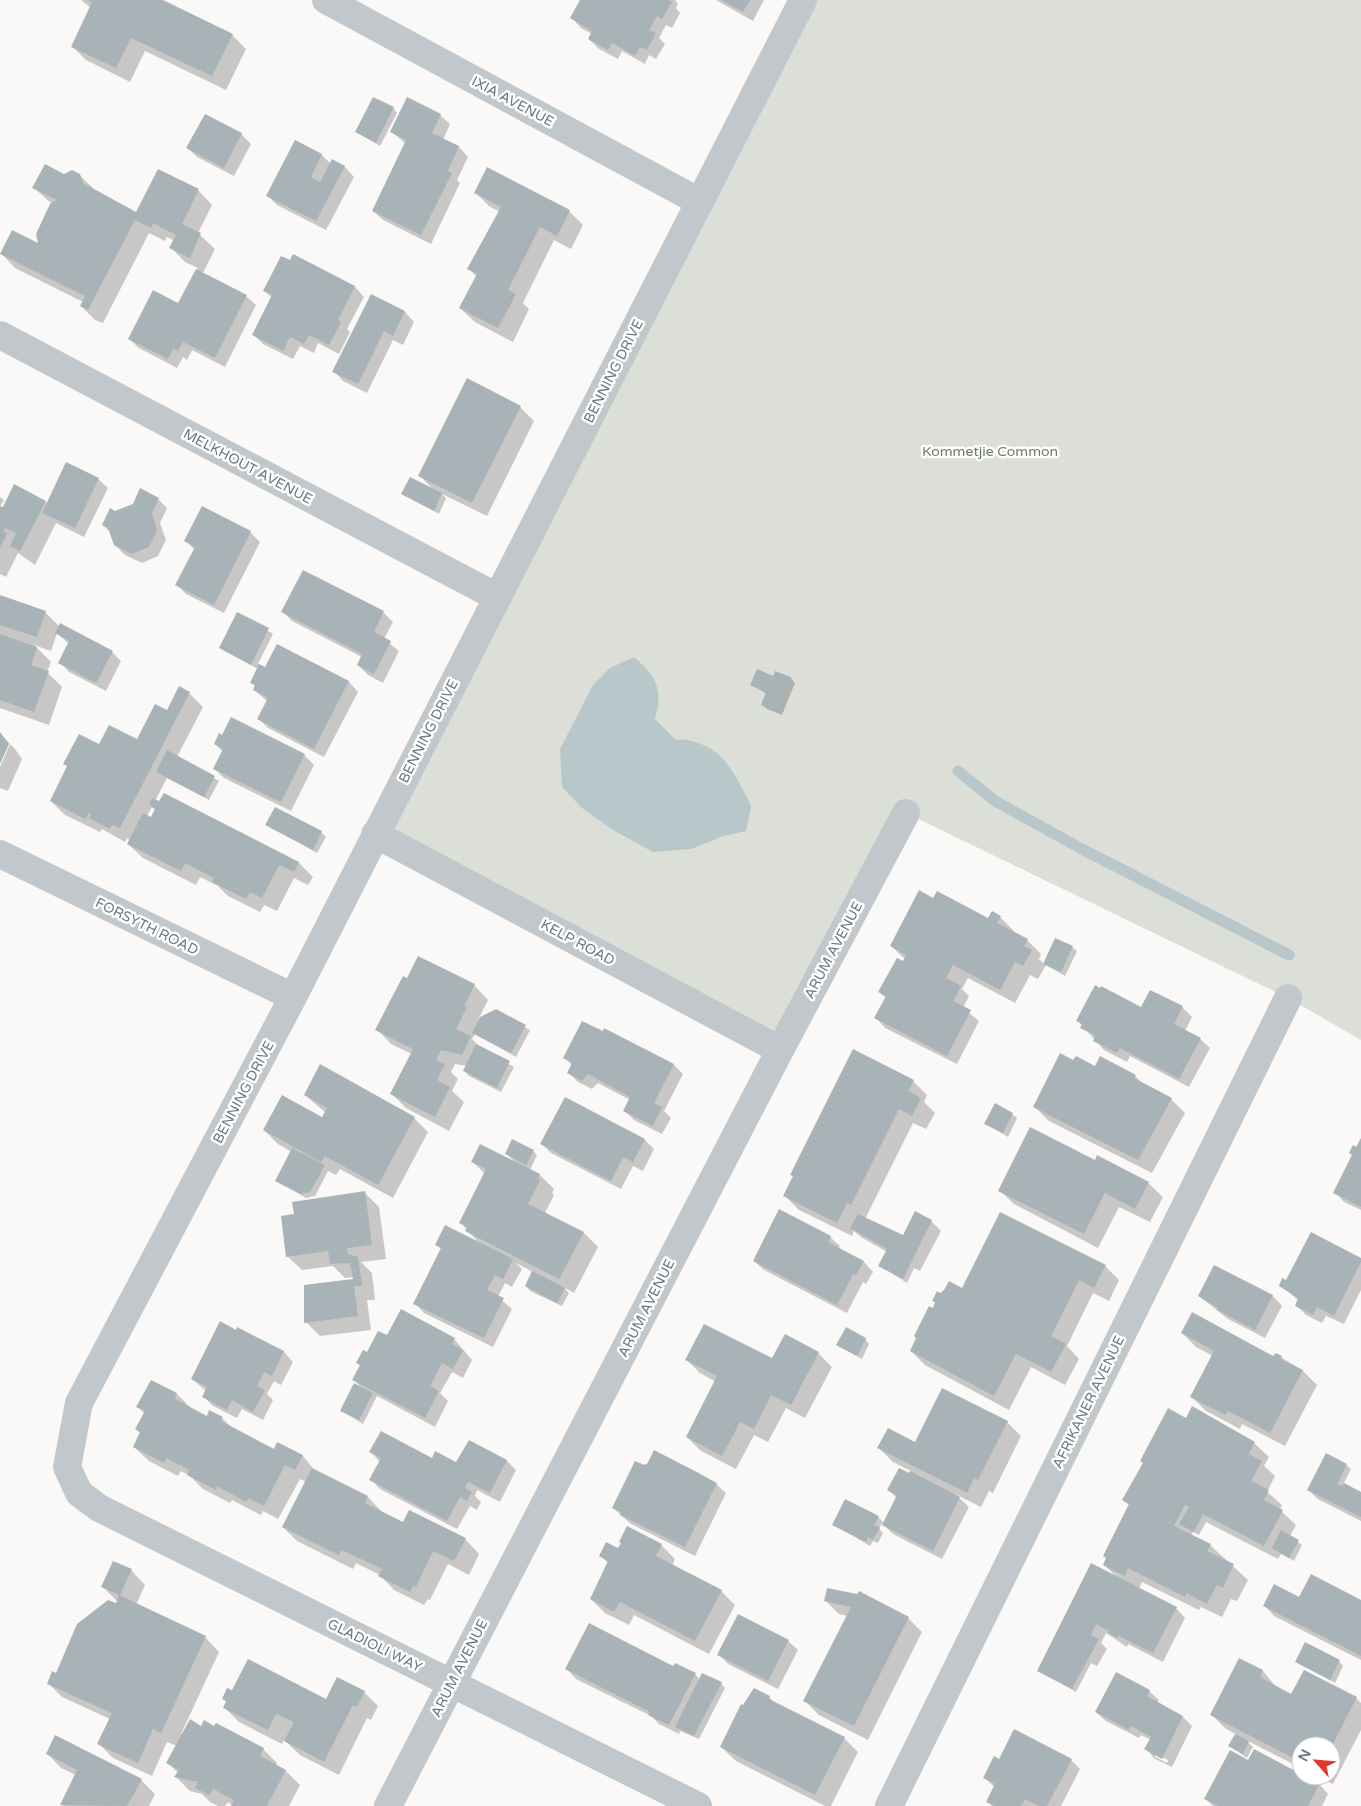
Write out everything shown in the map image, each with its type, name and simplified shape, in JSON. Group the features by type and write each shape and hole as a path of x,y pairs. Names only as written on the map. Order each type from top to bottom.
{"street":[{"name":"IXIA AVENUE","path":"326,0 700,202"},
{"name":"BENNING DRIVE","path":"67,1467 79,1403 293,997 803,0"},
{"name":"MELKHOUT AVENUE","path":"0,335 497,597"},
{"name":"ARUM AVENUE","path":"388,1806 780,1050 906,813"},
{"name":"KELP ROAD","path":"375,834 780,1050"},
{"name":"FORSYTH ROAD","path":"0,854 293,997"},
{"name":"AFRIKANER AVENUE","path":"889,1806 1288,998"},
{"name":"GLADIOLI WAY","path":"67,1467 80,1493 99,1508 698,1806"}],"green space":[{"name":"Kommetjie Common","path":"803,0 1361,0 1361,1040 1288,998 906,813 780,1050 375,834"}],"shaded area":[{"path":"634,657 653,677 656,684 658,699 655,719 676,740 693,741 715,752 724,760 733,773 751,806 746,831 724,836 691,849 653,852 613,830 582,808 562,787 560,749 593,685 610,668"}],"building":[{"path":"87,0 163,0 233,34 212,76 131,38 116,68 71,47 92,2"},
{"path":"580,0 668,0 672,2 662,19 657,16 649,30 656,33 647,50 640,47 635,56 612,43 608,50 588,39 592,31 570,18"},
{"path":"721,0 750,0 743,12"},
{"path":"373,97 394,107 376,143 355,132"},
{"path":"407,97 441,114 432,133 459,146 448,171 452,173 421,235 372,211 406,140 390,132"},
{"path":"205,114 242,133 224,168 186,148"},
{"path":"295,140 322,154 311,177 320,182 332,159 345,166 316,221 266,196"},
{"path":"45,164 64,174 72,170 80,174 83,183 136,212 158,169 199,189 182,224 201,233 190,258 169,248 176,235 153,223 151,228 135,220 88,310 80,306 85,296 0,254 12,230 38,243 36,234 50,204 57,200 32,188"},
{"path":"487,167 570,210 557,236 540,227 508,290 516,294 498,328 459,308 477,274 467,269 501,207 474,193"},
{"path":"293,254 355,286 338,320 341,322 329,345 309,335 304,344 290,337 283,351 252,335 272,295 263,291 281,256 290,260"},
{"path":"196,269 247,295 215,358 183,342 178,351 173,349 168,359 128,339 153,290 178,303"},
{"path":"371,294 405,311 393,336 384,331 358,384 332,372"},
{"path":"467,378 521,406 472,503 418,476"},
{"path":"66,462 99,478 75,528 42,513"},
{"path":"410,477 442,493 434,511 401,494"},
{"path":"14,484 46,501 20,551 10,546 16,533 5,528 3,531 7,533 0,548 0,506 3,507"},
{"path":"140,488 159,498 152,513 157,530 149,547 131,554 114,545 108,528 102,525 110,508 115,511 133,504"},
{"path":"202,506 251,531 214,605 175,585 195,547 184,541"},
{"path":"303,570 384,611 374,632 391,641 374,674 357,665 362,654 281,612"},
{"path":"0,595 46,611 37,637 0,625"},
{"path":"237,612 269,628 251,665 219,648"},
{"path":"60,623 113,651 96,683 58,663 69,641 55,633"},
{"path":"0,634 37,647 31,665 49,671 34,712 0,700"},
{"path":"277,644 349,681 314,749 257,719 268,698 253,690 255,685 250,683 259,664 265,667"},
{"path":"757,669 773,676 775,671 791,677 777,712 761,705 766,692 750,685"},
{"path":"179,686 190,692 120,828 112,825 110,829 89,818 91,814 89,813 85,819 50,801 67,766 63,764 79,734 99,744 109,725 137,739 155,704 167,710"},
{"path":"231,717 305,754 281,802 213,769 223,749 214,744 219,733 222,735"},
{"path":"0,732 9,744 0,764"},
{"path":"167,750 215,776 204,797 156,772"},
{"path":"164,793 299,862 294,872 279,865 262,898 250,892 246,899 212,882 214,878 185,863 181,871 127,844 143,813 151,817 155,809 149,805 152,798 159,801"},
{"path":"275,807 322,831 313,850 265,825"},
{"path":"919,890 933,898 937,891 988,918 992,911 1001,916 997,923 1028,939 1024,946 1032,950 1023,966 1015,962 1000,990 953,965 946,978 961,986 953,1001 971,1010 947,1056 874,1018 886,996 878,992 897,958 903,961 906,955 890,946"},
{"path":"1055,938 1073,946 1061,972 1043,964"},
{"path":"418,956 475,984 464,1006 467,1007 456,1029 471,1036 462,1055 441,1050 436,1060 445,1064 437,1080 450,1087 435,1117 390,1094 413,1049 375,1030 403,976 407,978"},
{"path":"1095,985 1100,988 1101,986 1141,1007 1150,990 1183,1006 1174,1024 1201,1038 1179,1079 1120,1048 1117,1053 1093,1041 1095,1035 1080,1028 1082,1024 1076,1021"},
{"path":"496,1009 526,1025 511,1053 472,1033 480,1017"},
{"path":"582,1021 603,1031 604,1028 674,1064 654,1103 662,1107 653,1126 623,1111 630,1097 588,1074 582,1081 567,1073 572,1063 563,1058"},
{"path":"476,1044 510,1061 497,1088 463,1071"},
{"path":"853,1049 914,1080 908,1091 921,1098 912,1116 899,1109 851,1205 847,1203 837,1223 783,1196 793,1176 790,1175"},
{"path":"1060,1053 1073,1060 1076,1056 1095,1066 1100,1056 1136,1075 1134,1078 1172,1098 1138,1160 1033,1107"},
{"path":"320,1064 415,1117 378,1185 325,1156 321,1162 263,1130 282,1095 322,1117 327,1108 304,1095"},
{"path":"565,1097 645,1139 633,1162 623,1157 611,1181 540,1144"},
{"path":"995,1103 1013,1113 1003,1133 984,1124"},
{"path":"1030,1127 1095,1160 1097,1155 1149,1182 1135,1209 1105,1193 1084,1234 998,1191"},
{"path":"1361,1138 1361,1207 1333,1193 1352,1155 1349,1153 1353,1145 1356,1147"},
{"path":"512,1139 534,1150 526,1165 505,1154"},
{"path":"480,1144 540,1174 538,1178 540,1180 528,1204 584,1232 559,1279 465,1231 467,1227 459,1223 486,1169 471,1162"},
{"path":"292,1148 325,1165 310,1192 300,1194 275,1181"},
{"path":"365,1191 372,1245 347,1248 348,1254 358,1257 362,1286 354,1286 358,1316 304,1323 304,1285 353,1279 350,1263 330,1264 328,1251 286,1257 281,1216 294,1214 292,1202"},
{"path":"779,1209 831,1236 828,1242 864,1261 856,1275 853,1274 837,1305 753,1261"},
{"path":"915,1211 932,1220 903,1279 878,1266 887,1249 850,1228 858,1214 903,1235"},
{"path":"1000,1212 1106,1265 1094,1288 1079,1280 1051,1336 1066,1344 1051,1372 1016,1354 994,1396 910,1351 916,1338 914,1336 929,1306 933,1308 935,1302 932,1301 937,1291 940,1293 944,1290 949,1281 962,1288"},
{"path":"445,1225 513,1259 503,1279 495,1275 487,1290 504,1298 484,1338 413,1304 441,1248 435,1245"},
{"path":"1311,1232 1361,1258 1361,1262 1334,1316 1317,1307 1313,1315 1295,1306 1298,1298 1279,1286 1282,1278 1286,1280"},
{"path":"1214,1265 1273,1295 1255,1330 1217,1310 1218,1308 1198,1296"},
{"path":"532,1271 565,1288 557,1303 525,1286"},
{"path":"401,1309 455,1338 452,1344 463,1350 453,1369 442,1363 430,1386 439,1391 425,1418 352,1380 360,1365 356,1363 363,1350 367,1352 378,1331 387,1335"},
{"path":"1192,1312 1273,1356 1276,1353 1282,1356 1281,1359 1303,1370 1270,1433 1228,1411 1225,1415 1190,1397 1214,1351 1181,1333"},
{"path":"220,1321 236,1330 237,1327 284,1351 272,1376 264,1372 257,1386 265,1390 253,1412 232,1400 227,1410 202,1397 207,1387 191,1379"},
{"path":"704,1324 772,1358 785,1334 819,1352 791,1405 771,1395 754,1429 740,1422 722,1456 686,1437 717,1376 685,1360"},
{"path":"846,1327 866,1338 857,1356 836,1345"},
{"path":"151,1380 177,1393 175,1399 207,1416 209,1410 223,1417 221,1421 274,1449 277,1442 303,1455 295,1470 285,1465 264,1506 249,1498 246,1502 217,1486 216,1490 187,1475 189,1470 166,1458 164,1463 133,1447 140,1432 135,1429 145,1411 136,1407"},
{"path":"354,1383 373,1393 359,1420 340,1411"},
{"path":"942,1388 1008,1421 978,1480 974,1478 967,1493 877,1448 888,1428 915,1442"},
{"path":"1192,1406 1255,1442 1249,1454 1262,1461 1251,1481 1269,1490 1264,1500 1283,1510 1264,1546 1203,1514 1194,1532 1179,1524 1189,1507 1185,1505 1174,1526 1211,1544 1207,1551 1234,1564 1223,1588 1217,1585 1207,1604 1186,1593 1185,1597 1128,1568 1125,1576 1103,1565 1106,1558 1103,1556 1129,1504 1122,1500 1143,1463 1140,1461 1168,1408 1186,1418"},
{"path":"381,1431 432,1458 435,1451 456,1462 469,1440 507,1460 490,1493 468,1482 465,1488 472,1492 467,1501 460,1497 447,1521 369,1480 381,1458 369,1452"},
{"path":"654,1450 717,1483 685,1547 620,1515 621,1512 612,1508 635,1461 644,1465 647,1464"},
{"path":"1326,1453 1347,1464 1337,1484 1342,1486 1344,1483 1361,1492 1361,1517 1307,1490"},
{"path":"312,1468 368,1496 365,1503 403,1522 409,1510 466,1538 454,1561 433,1551 416,1587 413,1586 410,1592 378,1576 382,1569 342,1550 339,1555 282,1527"},
{"path":"899,1468 909,1473 910,1471 960,1497 933,1551 882,1525 897,1495 887,1490"},
{"path":"845,1499 879,1516 874,1525 880,1528 873,1540 868,1537 866,1542 832,1525"},
{"path":"627,1526 662,1544 656,1556 722,1590 695,1641 620,1602 614,1612 590,1599 608,1561 599,1556 606,1542 618,1548"},
{"path":"1281,1530 1299,1540 1289,1558 1272,1548"},
{"path":"113,1561 132,1569 120,1595 101,1587"},
{"path":"1091,1563 1177,1607 1153,1653 1119,1636 1117,1638 1096,1624 1091,1635 1099,1639 1072,1689 1037,1671"},
{"path":"1311,1574 1361,1600 1361,1656 1263,1606 1274,1584 1299,1597"},
{"path":"827,1588 857,1594 859,1591 909,1617 854,1726 803,1701 851,1607 824,1601"},
{"path":"119,1595 206,1636 161,1733 153,1729 138,1763 97,1744 112,1713 47,1684 52,1671 56,1673 77,1624 108,1600 116,1603"},
{"path":"738,1614 789,1640 768,1681 717,1655"},
{"path":"589,1623 673,1666 675,1663 696,1673 669,1725 648,1715 650,1712 565,1669"},
{"path":"1305,1642 1340,1660 1330,1680 1295,1662"},
{"path":"1239,1658 1263,1670 1260,1677 1291,1694 1304,1670 1357,1697 1337,1736 1291,1736 1291,1757 1210,1715"},
{"path":"248,1659 326,1699 337,1677 365,1691 357,1707 353,1705 324,1762 284,1741 294,1722 276,1714 268,1730 223,1708 226,1701 222,1699 227,1688 232,1690"},
{"path":"1116,1672 1150,1690 1147,1696 1183,1716 1162,1759 1144,1749 1151,1737 1131,1726 1129,1730 1095,1712"},
{"path":"702,1673 722,1682 694,1736 675,1727"},
{"path":"754,1688 770,1696 769,1699 845,1737 815,1795 720,1747 741,1704 743,1705"},
{"path":"190,1719 201,1726 204,1720 214,1726 216,1723 264,1748 260,1756 286,1770 267,1806 231,1806 234,1800 213,1789 209,1795 195,1788 198,1782 174,1777 179,1770 166,1763"},
{"path":"1014,1729 1072,1759 1047,1806 1039,1806 1025,1799 1021,1806 995,1806 986,1802 995,1784 983,1778 994,1756 999,1759"},
{"path":"1235,1734 1249,1741 1243,1754 1228,1746"},
{"path":"55,1735 142,1779 127,1806 60,1805 77,1770 46,1754"},
{"path":"1254,1749 1291,1769 1291,1786 1318,1786 1308,1806 1218,1806 1204,1799 1230,1750 1248,1760"}],"waterway":[{"path":"958,771 995,801 1080,848 1289,955"}]}
